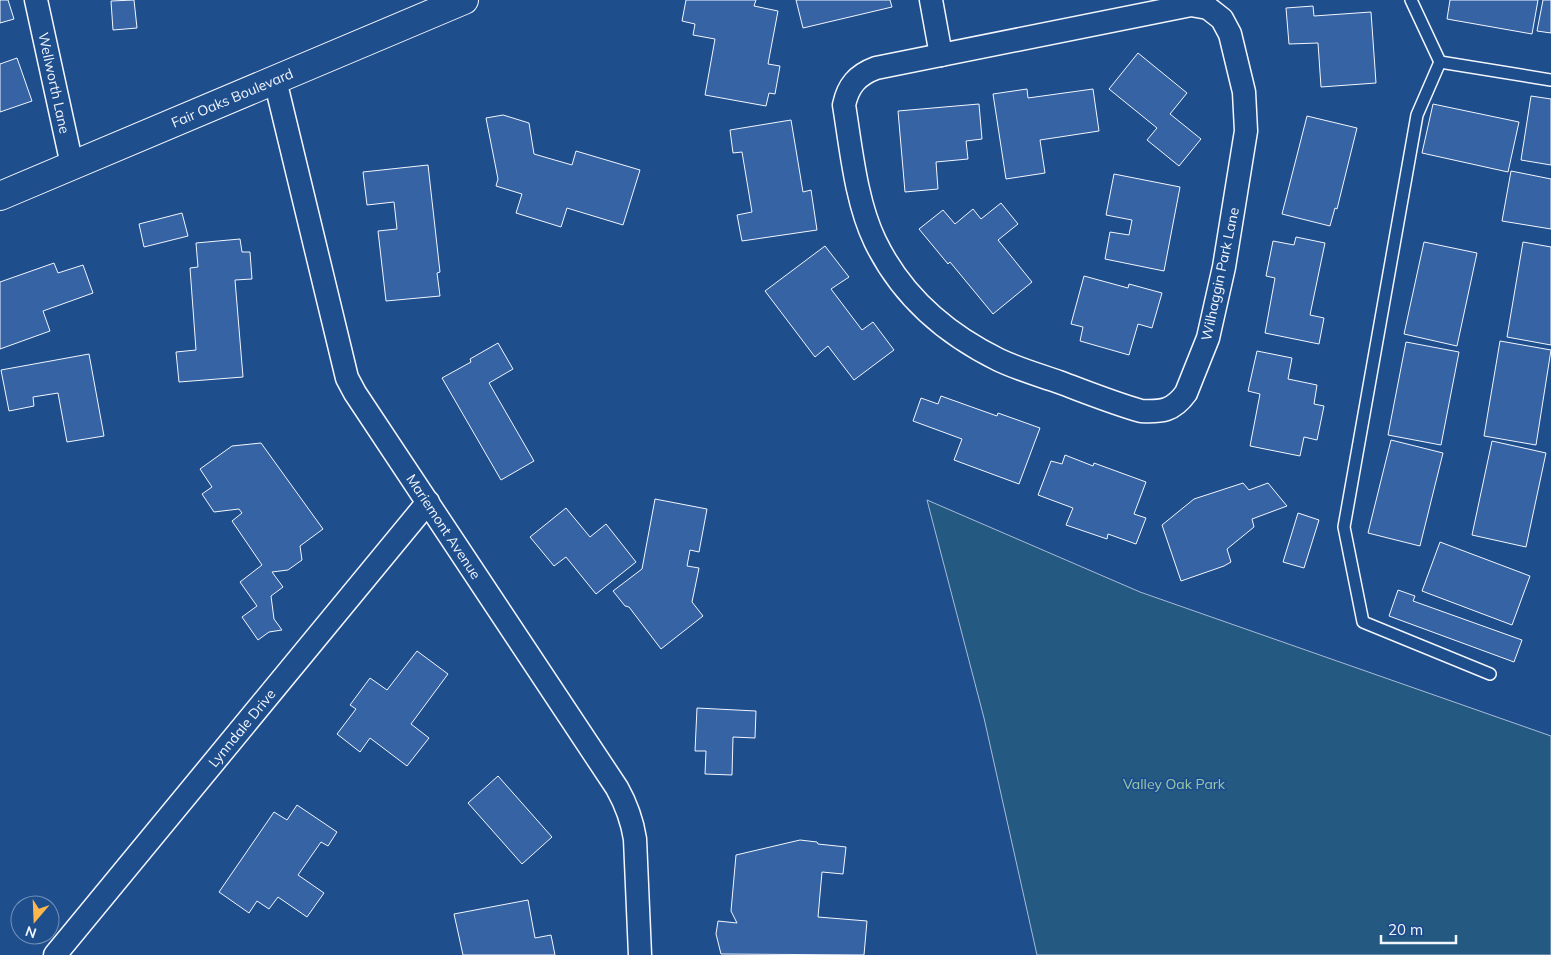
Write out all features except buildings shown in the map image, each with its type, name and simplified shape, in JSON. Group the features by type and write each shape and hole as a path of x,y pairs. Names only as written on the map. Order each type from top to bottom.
{"main road":[{"name":"Fair Oaks Boulevard","path":"0,196 459,1"}],"street":[{"name":"Wellworth Lane","path":"36,0 72,165"},
{"path":"931,0 941,55"},
{"name":"Wilhaggin Park Lane","path":"1191,5 1208,8 1222,19 1230,34 1244,92 1246,112 1244,151 1224,267 1208,338 1186,393 1174,405 1158,412 1141,411 999,360 962,340 929,314 915,301 892,272 874,240 862,206 844,105 845,96 853,82 866,72 941,55 1191,5"},
{"name":"Mariemont Avenue","path":"275,80 347,378 355,393 626,804 635,838 640,955"},
{"name":"Lynndale Drive","path":"55,955 428,502"}],"lane":[{"path":"1411,0 1440,62 1417,115 1344,527 1363,622 1490,674"},
{"path":"1440,62 1551,80"}],"green space":[{"name":"Valley Oak Park","path":"927,500 1140,592 1551,736 1551,955 1037,955 984,718"}]}
